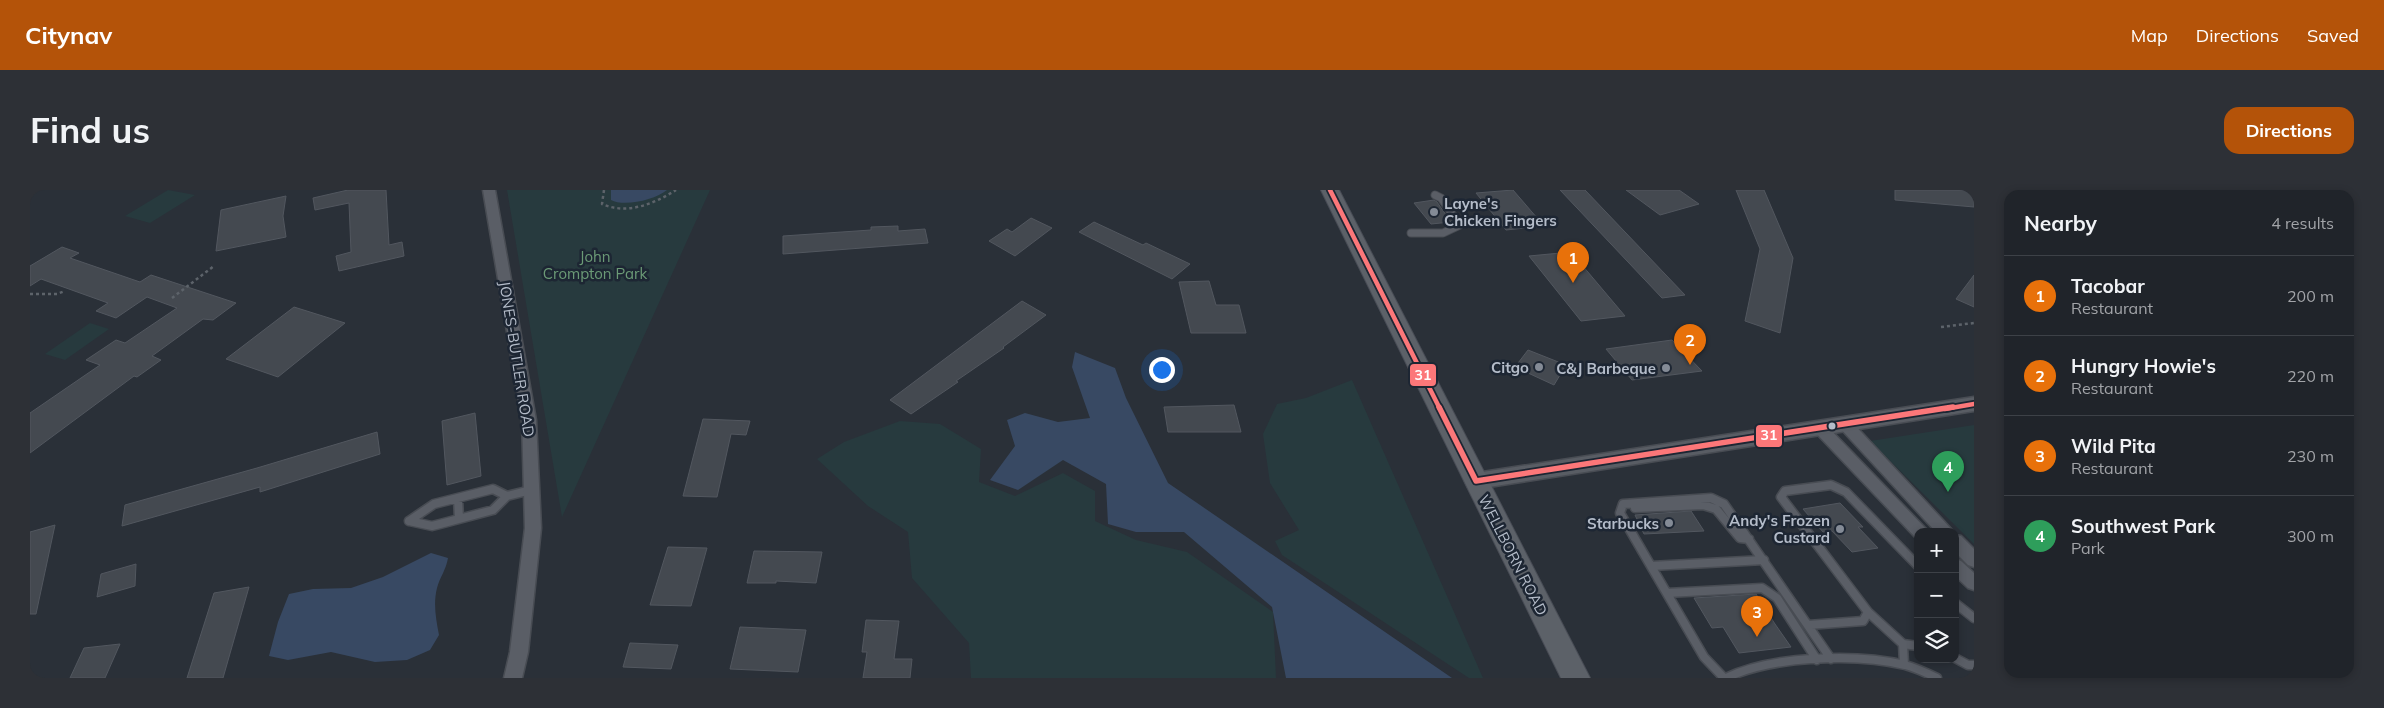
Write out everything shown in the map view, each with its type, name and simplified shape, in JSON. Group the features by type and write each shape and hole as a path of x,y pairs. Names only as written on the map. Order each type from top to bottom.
{"main road":[{"name":"WELLBORN ROAD","path":"1330,190 1576,678"},
{"path":"1476,481 1974,404"}],"street":[{"name":"JONES-BUTLER ROAD","path":"489,190 529,420 533,528 519,652 513,678"},
{"path":"1844,424 1942,528"},
{"path":"1820,428 1917,528"},
{"path":"1959,545 1974,560"},
{"path":"1959,571 1974,583"}],"lane":[{"path":"1411,233 1427,235 1441,233 1454,230 1460,225 1441,198 1435,194"},
{"path":"1914,562 1846,492 1831,485 1785,491 1781,497 1868,612 1903,644 1914,645"},
{"path":"507,496 493,489 434,504 409,522 432,526 460,519 493,510 507,496 531,490"},
{"path":"458,498 460,519"},
{"path":"1831,659 1724,504 1711,498 1623,504 1620,513 1667,594 1704,657 1725,678 1817,660 1855,658 1904,664 1937,678"},
{"path":"1651,566 1764,560"},
{"path":"1667,594 1762,588 1777,598 1817,660"},
{"path":"1959,606 1974,618"},
{"path":"1808,625 1863,621 1868,612"},
{"path":"1903,644 1904,664"},
{"path":"1959,660 1968,665 1974,664"}],"path":[{"path":"604,190 602,204 609,208 619,209 646,205 664,198 676,190"},
{"path":"172,298 214,266"},
{"path":"30,294 57,294 65,291"},
{"path":"1941,326 1974,323"}],"green space":[{"path":"168,190 195,195 150,223 125,216"},
{"name":"John Crompton Park","path":"507,190 710,190 562,517"},
{"path":"90,323 109,329 65,360 45,354"},
{"path":"1352,380 1483,678 1469,678 1282,555 1275,541 1299,530 1270,483 1263,434 1277,404 1306,398"},
{"path":"900,421 940,424 981,449 979,482 1015,496 1063,473 1095,491 1095,521 1136,540 1187,552 1273,612 1276,678 971,678 969,643 912,578 908,532 868,506 817,459 844,442"},
{"path":"1974,425 1974,544 1959,528 1870,441"}],"water":[{"path":"611,190 667,190 655,197 624,203 611,200"},
{"path":"1075,352 1115,368 1126,398 1168,483 1452,678 1286,678 1272,607 1184,532 1136,532 1108,524 1106,484 1063,460 1018,490 990,480 1015,446 1007,420 1025,413 1058,422 1090,418 1072,367"},
{"path":"431,553 448,558 438,584 435,600 439,635 430,650 407,660 375,662 331,652 288,660 269,656 278,622 289,594 313,589 351,588 383,577"}],"building":[{"path":"348,190 386,190 389,245 402,242 404,256 339,271 336,256 351,252 349,203 315,210 313,198"},
{"path":"1513,190 1544,226 1506,230 1476,193"},
{"path":"1560,190 1585,190 1685,295 1662,298"},
{"path":"1626,190 1679,190 1699,204 1660,215"},
{"path":"1736,190 1764,190 1793,258 1780,333 1745,321 1760,249"},
{"path":"1895,190 1974,190 1974,207 1895,200"},
{"path":"286,196 283,216 286,237 216,251 221,210"},
{"name":"Layne's Chicken Fingers","path":"1434,200 1451,222 1431,224 1414,203"},
{"path":"1031,218 1052,228 1015,256 989,241 1007,229 1012,232"},
{"path":"1094,222 1143,245 1146,243 1190,264 1172,279 1079,232"},
{"path":"898,226 898,231 925,229 928,243 783,254 783,236 871,230 871,227"},
{"path":"62,247 79,253 70,258 140,282 151,275 236,303 213,320 203,319 152,356 161,360 137,377 134,376 30,453 30,413 100,365 86,360 116,340 125,343 177,308 147,297 116,318 96,311 108,303 41,279 30,286 30,266"},
{"path":"1571,252 1625,316 1581,321 1529,256"},
{"path":"1974,275 1974,307 1956,299"},
{"path":"1209,281 1216,305 1239,305 1246,333 1191,333 1179,282"},
{"path":"1022,301 1046,315 1004,348 956,381 958,382 911,414 890,400"},
{"path":"294,307 345,323 278,377 226,359"},
{"path":"1672,340 1702,371 1632,380 1606,349"},
{"path":"1528,350 1566,365 1554,385 1515,367"},
{"path":"1234,405 1241,432 1168,432 1164,407"},
{"path":"475,413 481,476 447,485 442,421"},
{"path":"703,419 750,421 746,435 731,434 717,497 683,496"},
{"path":"377,432 380,454 260,492 260,487 122,526 125,505"},
{"name":"Andy's Frozen Custard","path":"1840,503 1863,527 1858,527 1878,548 1852,552 1832,531 1823,532 1803,509"},
{"name":"Starbucks","path":"1691,511 1704,531 1644,534 1635,515"},
{"path":"55,525 36,614 30,614 30,532"},
{"path":"668,547 707,548 691,606 650,605"},
{"path":"754,551 822,552 816,583 776,581 776,583 747,583"},
{"path":"136,564 135,586 97,597 101,574"},
{"path":"249,587 223,678 187,678 214,593"},
{"path":"1756,594 1791,647 1739,653 1723,627 1712,628 1694,598"},
{"path":"866,620 899,621 894,659 912,659 910,678 863,678 867,652 862,652"},
{"path":"740,627 806,630 798,672 730,669"},
{"path":"630,643 678,645 671,669 623,667"},
{"path":"120,644 105,678 70,678 84,648"}],"transit line":[{"name":"31","path":"1330,190 1476,481 1974,404"}],"place":[{"name":"Layne's Chicken Fingers","path":"1434,212"},
{"name":"Tacobar","path":"1573,283"},
{"name":"Hungry Howie's","path":"1690,365"},
{"name":"Citgo","path":"1539,367"},
{"name":"C&J Barbeque","path":"1666,368"},
{"name":"Southwest Park","path":"1948,492"},
{"name":"Starbucks","path":"1669,523"},
{"name":"Andy's Frozen Custard","path":"1840,529"},
{"name":"Wild Pita","path":"1757,637"}]}
